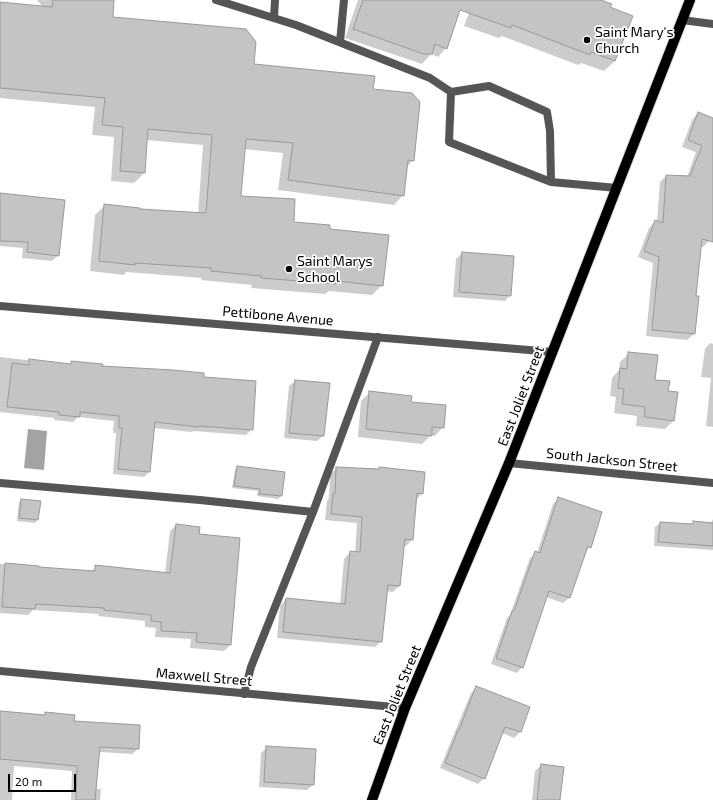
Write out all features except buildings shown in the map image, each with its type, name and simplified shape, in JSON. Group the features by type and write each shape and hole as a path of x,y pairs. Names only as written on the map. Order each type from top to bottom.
{"main road":[{"name":"East Joliet Street","path":"372,800 405,708 509,463 690,0"}],"street":[{"path":"216,0 296,25 340,42 430,78 451,92 489,86 547,112 550,130 551,182"},
{"path":"274,18 275,0"},
{"path":"340,42 344,0"},
{"path":"682,20 713,24"},
{"path":"451,92 449,142 551,182 617,188"},
{"name":"Pettibone Avenue","path":"0,306 553,352"},
{"path":"244,694 251,667 313,512 378,338"},
{"name":"South Jackson Street","path":"509,463 713,483"},
{"path":"0,483 313,512"},
{"name":"Maxwell Street","path":"0,671 405,708"}],"shaded area":[{"path":"28,429 47,431 44,470 24,468"}],"place":[{"name":"Saint Mary's Church","path":"587,40"},
{"name":"Saint Marys School","path":"289,269"}]}
